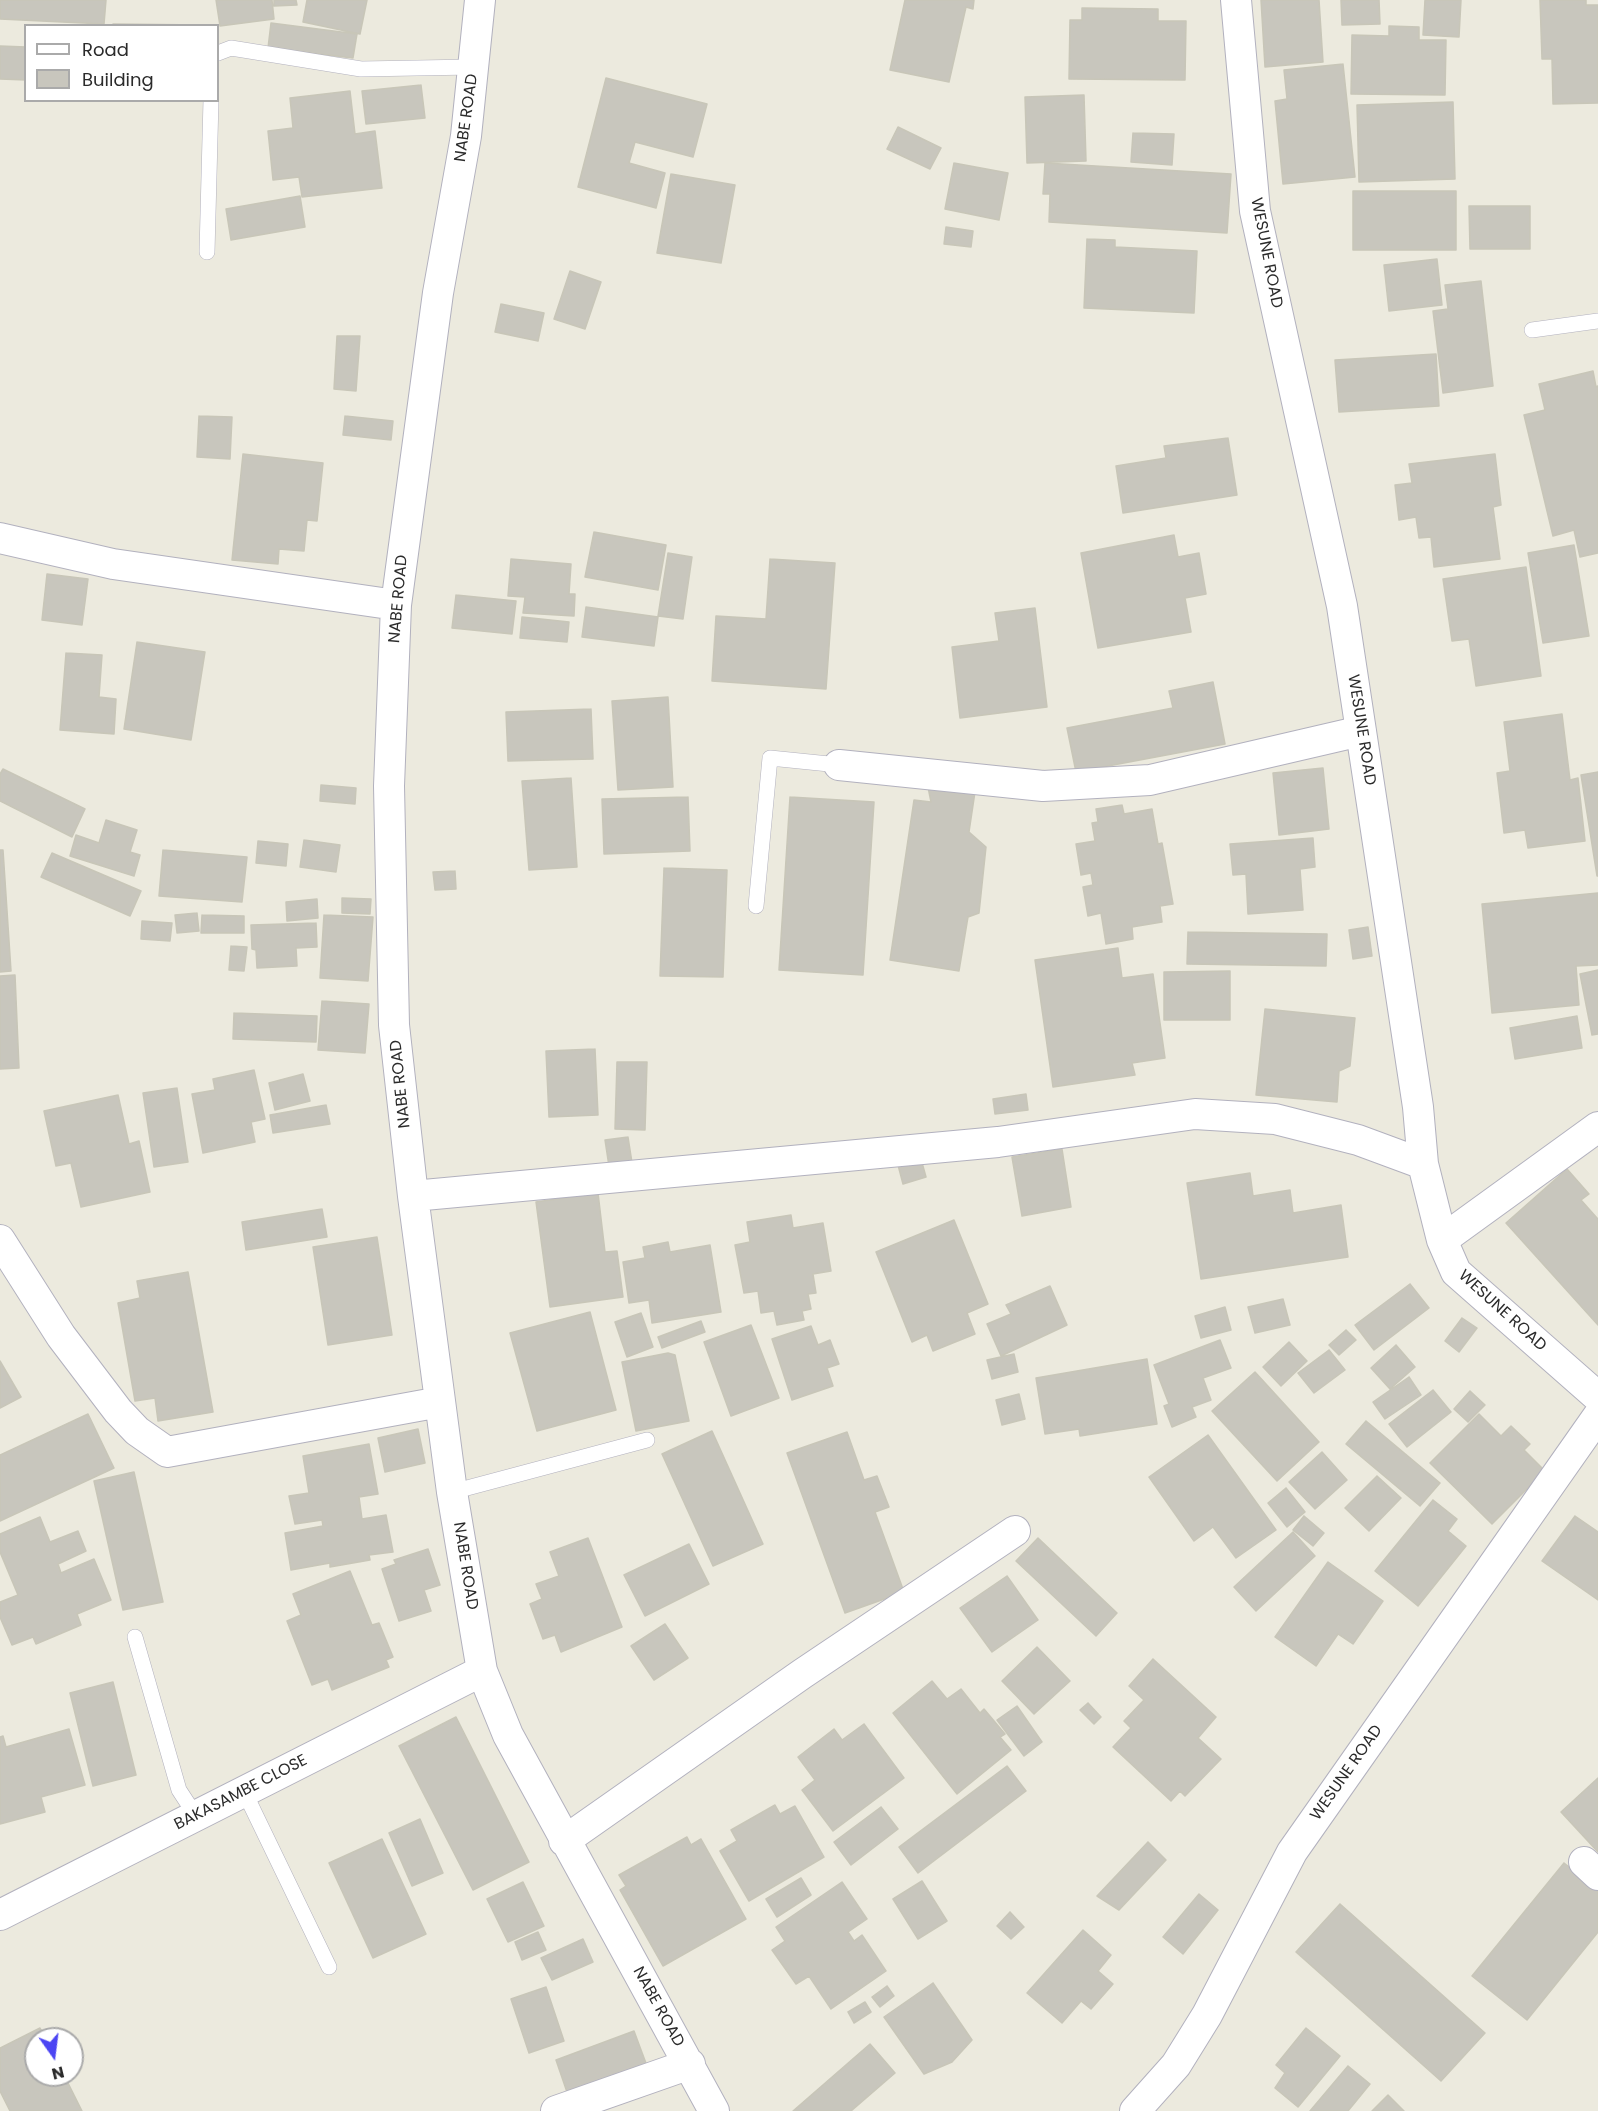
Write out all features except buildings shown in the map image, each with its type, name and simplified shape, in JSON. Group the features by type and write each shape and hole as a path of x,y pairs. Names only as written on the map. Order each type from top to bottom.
{"street":[{"name":"NABE ROAD","path":"480,0 466,136 438,294 396,605 389,786 394,1025 413,1196 452,1492 482,1671 508,1735 564,1841 690,2064 714,2111"},
{"name":"WESUNE ROAD","path":"1236,0 1255,211 1342,606 1418,1107 1423,1164 1442,1240 1456,1272 1598,1397"},
{"path":"0,538 113,564 396,605"},
{"path":"839,765 1043,786 1150,780 1361,731"},
{"path":"413,1196 998,1143 1196,1114 1275,1119 1358,1140 1423,1164"},
{"path":"1442,1240 1598,1127"},
{"path":"0,1240 61,1335 118,1412 137,1431 167,1452 440,1402"},
{"name":"WESUNE ROAD","path":"1135,2111 1176,2065 1207,2015 1292,1852 1598,1416"},
{"path":"564,1841 802,1674 1015,1531"},
{"name":"BAKASAMBE CLOSE","path":"0,1914 482,1671"},
{"path":"556,2111 690,2064"}],"lane":[{"path":"219,53 231,48 361,69 473,67"},
{"path":"207,252 211,102"},
{"path":"1532,330 1598,321"},
{"path":"756,906 770,758 839,765"},
{"path":"452,1492 647,1440"},
{"path":"135,1637 179,1790 196,1816"},
{"path":"244,1791 329,1967"}]}
